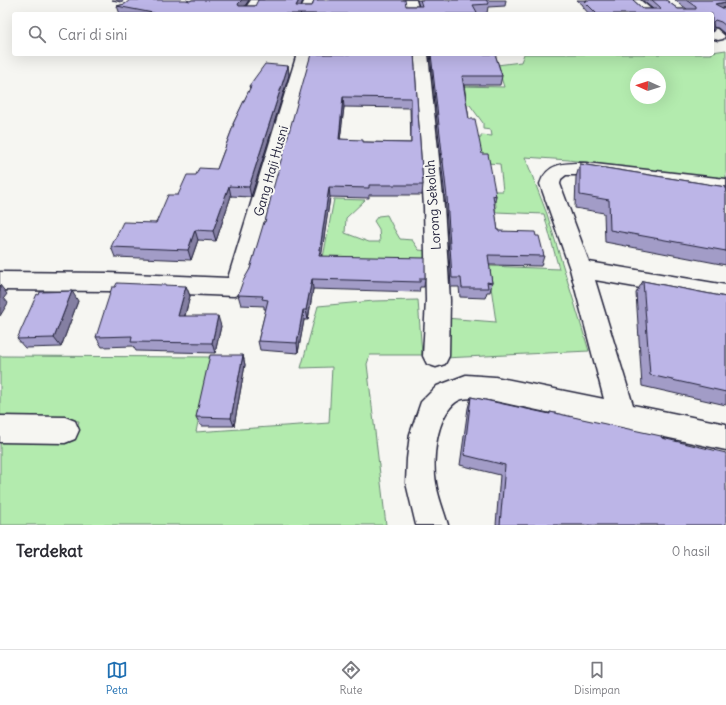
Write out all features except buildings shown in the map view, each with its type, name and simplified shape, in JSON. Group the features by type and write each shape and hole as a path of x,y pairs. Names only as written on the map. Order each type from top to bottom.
{"street":[{"path":"249,12 257,0"},
{"path":"306,12 311,0"},
{"path":"410,0 413,12"},
{"path":"632,0 647,12"},
{"name":"Gang Haji Husni","path":"0,281 108,282 234,287 240,278 304,56"},
{"name":"Lorong Sekolah","path":"421,56 434,207 438,300 436,356"},
{"path":"622,414 581,269 550,184 551,178 556,172 569,169 726,185"},
{"path":"581,269 726,294"},
{"path":"432,525 421,483 421,459 424,434 431,411 446,394 466,387 495,389 622,414 726,437"},
{"path":"0,429 65,430"}],"green space":[{"path":"726,50 726,180 568,160 525,157 547,214 589,351 444,358 445,318 496,322 488,266 559,269 544,214 496,212 494,221 496,206 494,191 503,191 500,164 475,162 473,139 481,138 481,135 492,136 491,130 483,129 483,123 470,105 460,103 459,86 504,87 497,65 521,62 523,56 714,56 714,52"},
{"path":"334,199 365,200 346,218 345,233 369,242 380,242 379,229 374,221 378,216 387,215 400,239 412,240 419,250 429,251 430,267 322,263"},
{"path":"418,300 422,355 370,355 367,364 386,525 0,525 0,439 74,440 79,421 0,421 0,356 211,357 196,432 329,423 332,367 301,368 318,306 374,301"}]}
